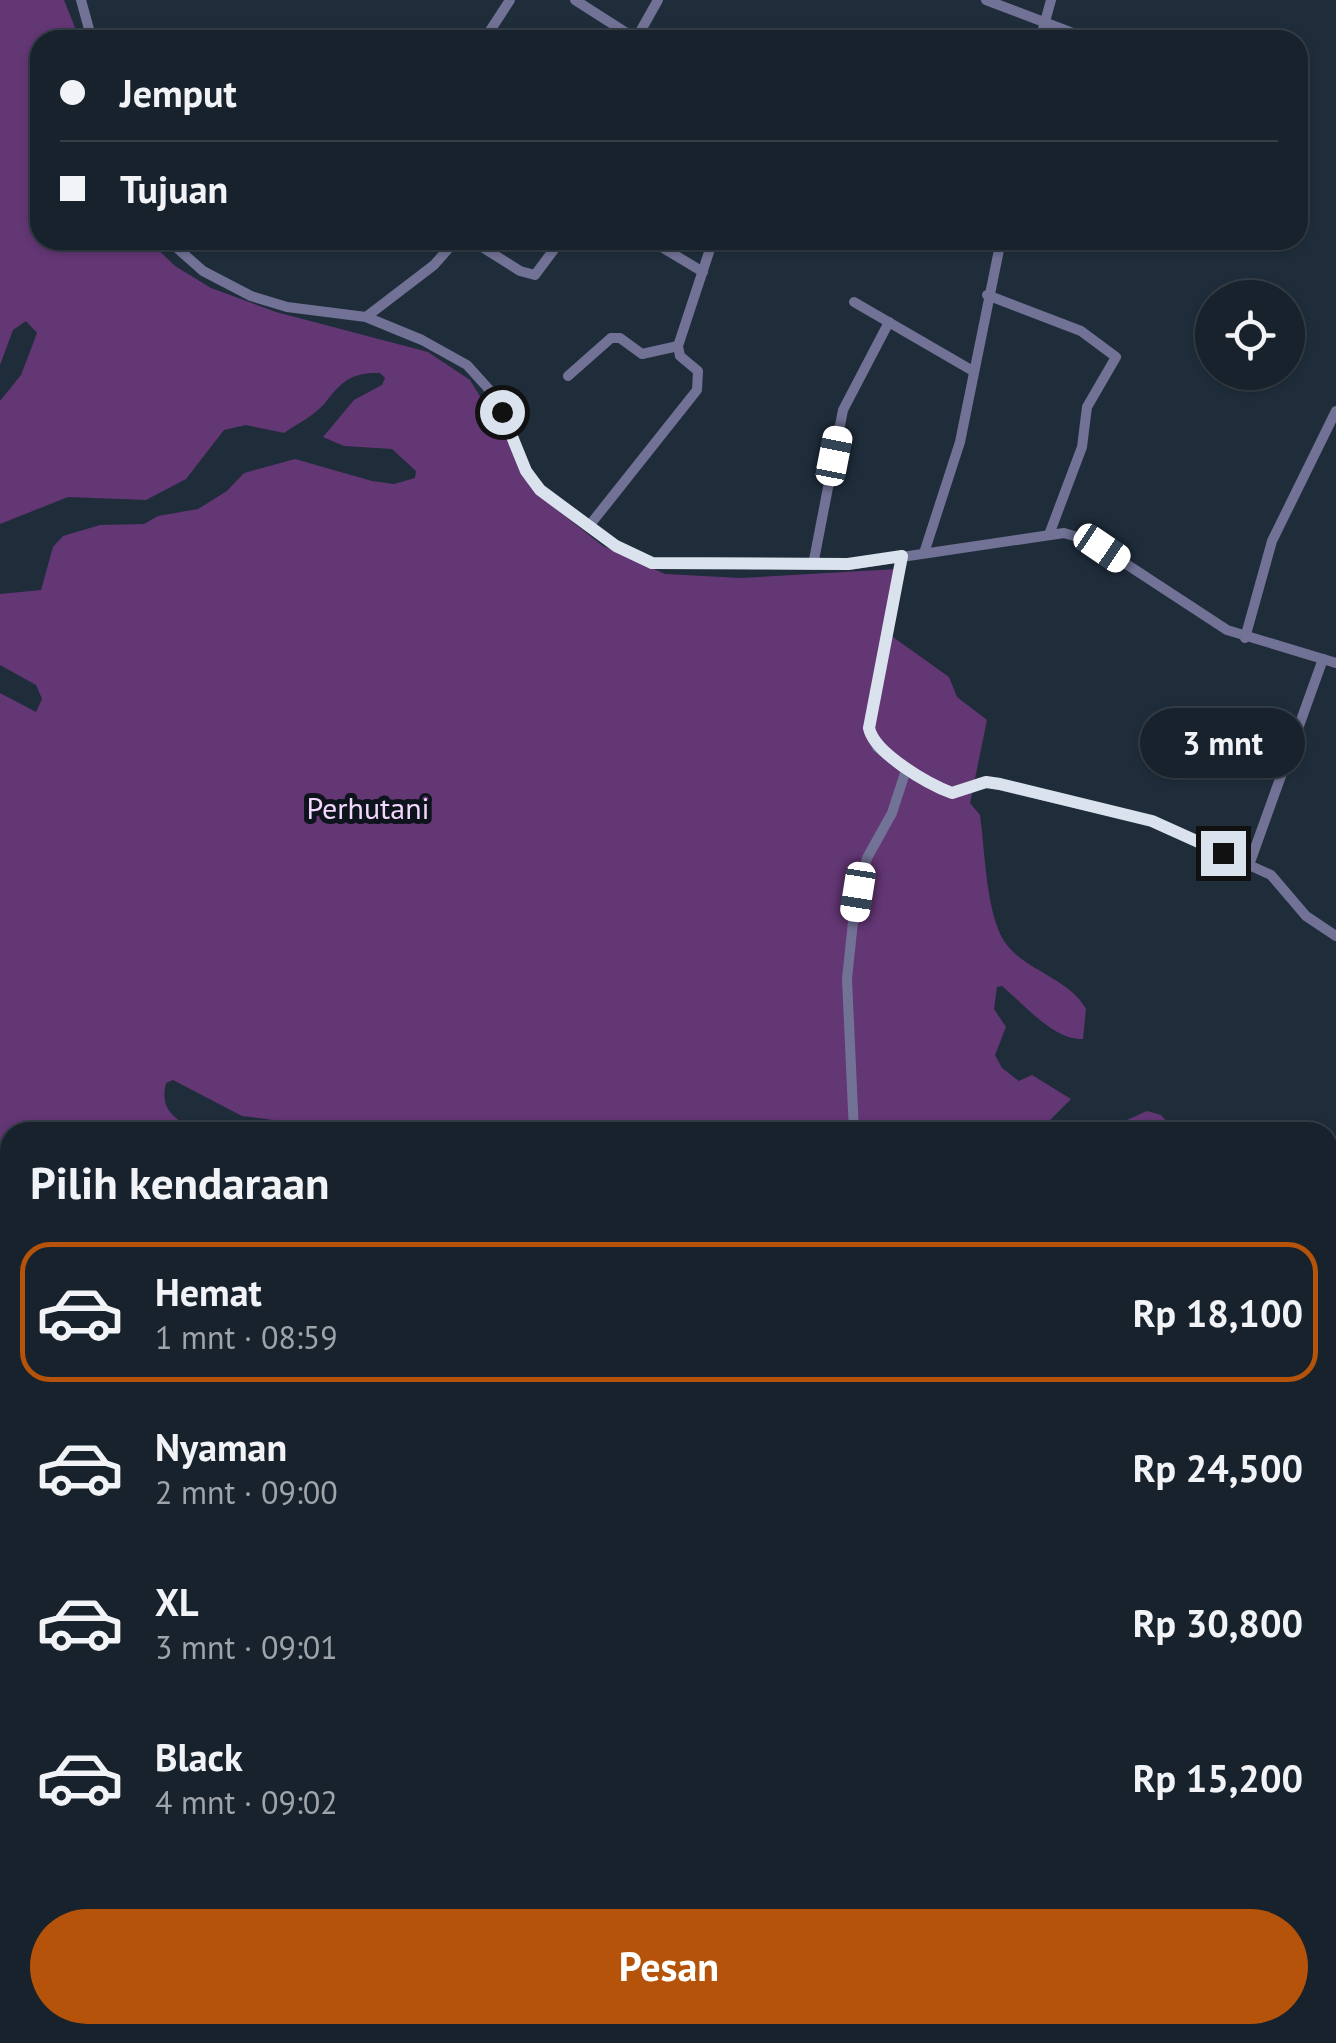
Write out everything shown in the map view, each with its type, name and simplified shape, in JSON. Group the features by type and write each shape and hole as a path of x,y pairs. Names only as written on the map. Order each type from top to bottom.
{"street":[{"path":"81,0 89,30"},
{"path":"490,30 510,0"},
{"path":"575,0 621,30"},
{"path":"642,30 658,0"},
{"path":"986,0 1062,30"},
{"path":"1042,30 1051,0"},
{"path":"179,250 203,272 251,296 366,318 449,353 483,379 533,480 616,546 652,563 813,565 902,556 1050,532 1091,540 1195,612 1245,638 1336,663"},
{"path":"366,318 434,265 447,250"},
{"path":"488,250 530,275 539,273 554,250"},
{"path":"667,250 703,272"},
{"path":"590,526 697,390 698,371 680,356 678,346 710,250"},
{"path":"925,550 960,442 996,250"},
{"path":"987,294 1081,332 1116,358 1088,407 1082,447 1050,532"},
{"path":"854,302 974,371"},
{"path":"813,565 844,410 889,322"},
{"path":"568,376 611,338 620,338 642,354 678,346"},
{"path":"1245,638 1272,541 1336,412"},
{"path":"902,556 869,728 878,746 906,770 952,793 986,782 1145,819 1276,879 1306,916 1336,936"},
{"path":"1249,865 1323,659"},
{"path":"854,1122 847,979 854,912 867,858 892,813 906,770"}],"green space":[{"name":"Perhutani","path":"0,0 64,0 76,30 30,30 30,250 158,250 175,266 211,288 276,312 428,352 470,380 542,498 603,546 665,574 741,578 897,569 883,630 949,677 957,697 987,720 970,803 980,815 991,902 1000,933 1015,954 1070,990 1086,1009 1083,1039 1072,1038 1050,1028 1002,986 997,987 994,1009 1006,1027 995,1055 1002,1068 1019,1081 1032,1075 1071,1099 1048,1122 289,1122 242,1116 173,1080 166,1083 165,1101 182,1122 0,1122 0,693 36,712 42,699 36,685 0,665 0,594 41,590 53,547 63,536 100,525 144,524 158,516 198,509 227,491 244,473 295,459 394,484 415,478 416,471 392,449 344,446 323,437 354,400 382,385 385,378 380,373 361,374 336,389 316,411 284,433 246,425 224,430 186,479 146,500 68,497 0,524 0,401 21,375 37,333 26,321 13,330 0,365"},
{"path":"1147,1111 1161,1115 1167,1122 1122,1122"}],"route":[{"path":"502,412 526,471 540,490 616,546 652,563 848,564 902,556 884,667 869,728 872,740 906,770 952,793 986,782 1145,819 1223,853"}]}
